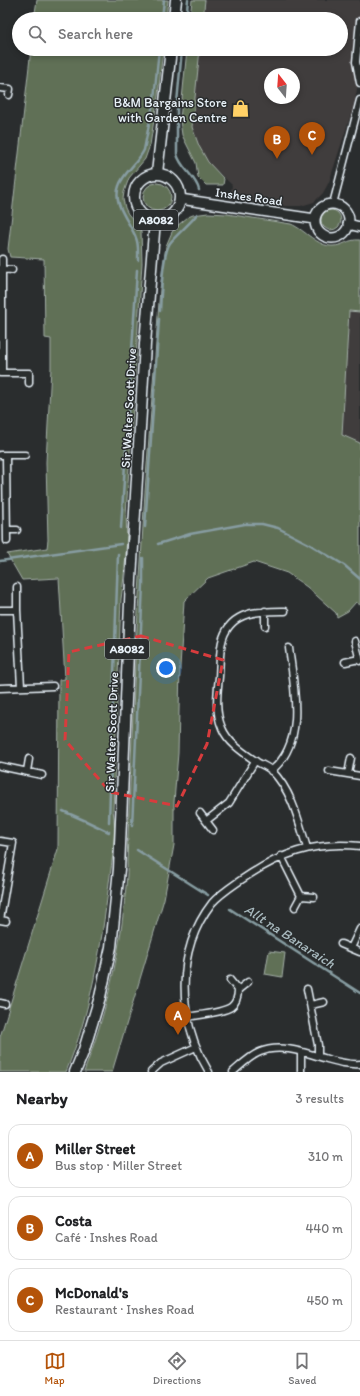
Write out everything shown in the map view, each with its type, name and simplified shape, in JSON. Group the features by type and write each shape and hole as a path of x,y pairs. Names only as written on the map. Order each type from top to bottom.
{"main road":[{"path":"175,12 176,0"},
{"path":"157,173 170,56"},
{"name":"A8082","path":"157,173 172,178 180,191 179,206 169,217 162,220 155,220 142,215 134,203 135,189 138,182 150,174 157,173"},
{"name":"Sir Walter Scott Drive","path":"75,1072 84,1050 102,990 111,947 119,869 131,579 145,344 155,220"}],"street":[{"path":"360,21 356,62 360,83"},
{"path":"0,88 10,90 9,95"},
{"path":"333,204 360,100"},
{"name":"Inshes Road","path":"180,198 315,219"},
{"path":"333,204 342,207 349,220 343,234 338,237 326,237 317,230 315,219 316,214 323,207 333,204"},
{"path":"348,224 360,227"},
{"path":"2,259 1,373 29,373 29,383"},
{"path":"2,269 12,270"},
{"path":"7,541 3,455 25,455"},
{"path":"7,530 17,530"},
{"path":"17,587 21,687"},
{"path":"0,610 17,610"},
{"path":"265,626 266,611"},
{"path":"285,611 255,612 236,620 229,627 223,637 216,700 222,728 230,741 255,761 271,771 284,786 289,796 307,848"},
{"path":"345,662 360,660 355,641"},
{"path":"271,771 280,764 291,743 295,718 296,703 288,648"},
{"path":"0,688 53,686"},
{"path":"348,774 351,758"},
{"path":"26,772 29,759"},
{"path":"206,821 229,803 255,761"},
{"path":"0,766 42,775"},
{"path":"329,771 360,776"},
{"path":"200,813 213,830"},
{"path":"0,841 13,844 0,920 6,921"},
{"path":"209,1072 196,1047 187,1016 184,994 185,970 191,946 200,923 212,903 223,893 254,871 281,856 307,848 342,844 360,846"},
{"path":"281,856 301,896"},
{"path":"301,896 314,897"},
{"path":"295,907 301,896"},
{"path":"351,948 360,929"},
{"path":"341,944 360,952"},
{"path":"230,980 238,990"},
{"path":"187,1016 223,1010 231,1007 236,1000 238,990 248,982"},
{"path":"307,989 318,1045 318,1056"},
{"path":"310,1005 324,1002"},
{"path":"151,1072 161,1063 196,1047"},
{"path":"233,1072 260,1052 279,1048 343,1063 360,1064"},
{"path":"301,1052 301,1072"}],"highlighted area":[{"path":"141,636 223,660 207,744 177,806 110,792 65,740 69,652"}],"shaded area":[{"path":"205,0 360,0 360,74 354,105 329,182 323,193 314,202 301,206 285,206 230,198 232,185 208,162 199,146 192,127 199,56 348,56 348,12 204,12"},
{"path":"349,311 360,312 360,443 342,435"}],"green space":[{"path":"37,0 168,0 167,12 35,12"},
{"path":"192,0 205,0 204,12 191,12"},
{"path":"30,56 162,56 150,145 145,159 129,178 123,199 128,214 141,231 142,263 126,515 126,557 121,599 113,810 114,846 94,979 82,1026 66,1072 0,1072 0,1037 58,849 59,680 65,679 59,578 22,580 7,554 47,548 46,462 51,368 51,339 45,338 44,259 10,257 8,249"},
{"path":"186,56 199,56 192,127 199,146 208,162 224,179 223,185 206,185 198,177 196,163 182,135 180,120"},
{"path":"157,183 167,187 171,197 167,207 157,211 147,207 143,197 147,187"},
{"path":"331,210 338,213 341,220 338,227 331,230 324,227 321,220 324,213"},
{"path":"208,213 227,214 291,224 327,246 337,246 360,240 360,312 349,311 342,435 360,443 360,605 356,602 348,611 337,617 336,613 307,587 287,573 254,562 208,578 184,601 180,667 178,753 174,802 174,845 164,899 112,1072 84,1072 98,1032 109,991 118,949 124,907 127,872 135,663 145,491 160,289 166,246 172,232 188,217"},
{"path":"269,951 285,953 282,977 265,974"}],"waterway":[{"path":"163,12 164,0"},
{"path":"187,12 188,0"},
{"path":"138,260 137,241 120,206 117,193 121,181 144,150 154,99 158,56"},
{"path":"181,56 177,103 177,154 181,164 195,180 199,190"},
{"path":"160,311 162,276 167,248 197,214"},
{"path":"121,528 137,270"},
{"path":"145,527 159,319"},
{"path":"158,544 190,534 245,524 262,524 278,528 309,544 344,565 360,579"},
{"path":"0,561 121,544"},
{"path":"109,822 118,554"},
{"path":"132,826 143,558"},
{"name":"Allt na Banaraich","path":"63,811 109,832"},
{"name":"Allt na Banaraich","path":"137,850 208,895"},
{"name":"Allt na Banaraich","path":"230,909 360,993"}],"place":[{"name":"B&M Bargains Store with Garden Centre","path":"240,109"},
{"name":"McDonald's","path":"312,155"},
{"name":"Costa","path":"277,159"},
{"name":"Miller Street","path":"178,1035"}]}
